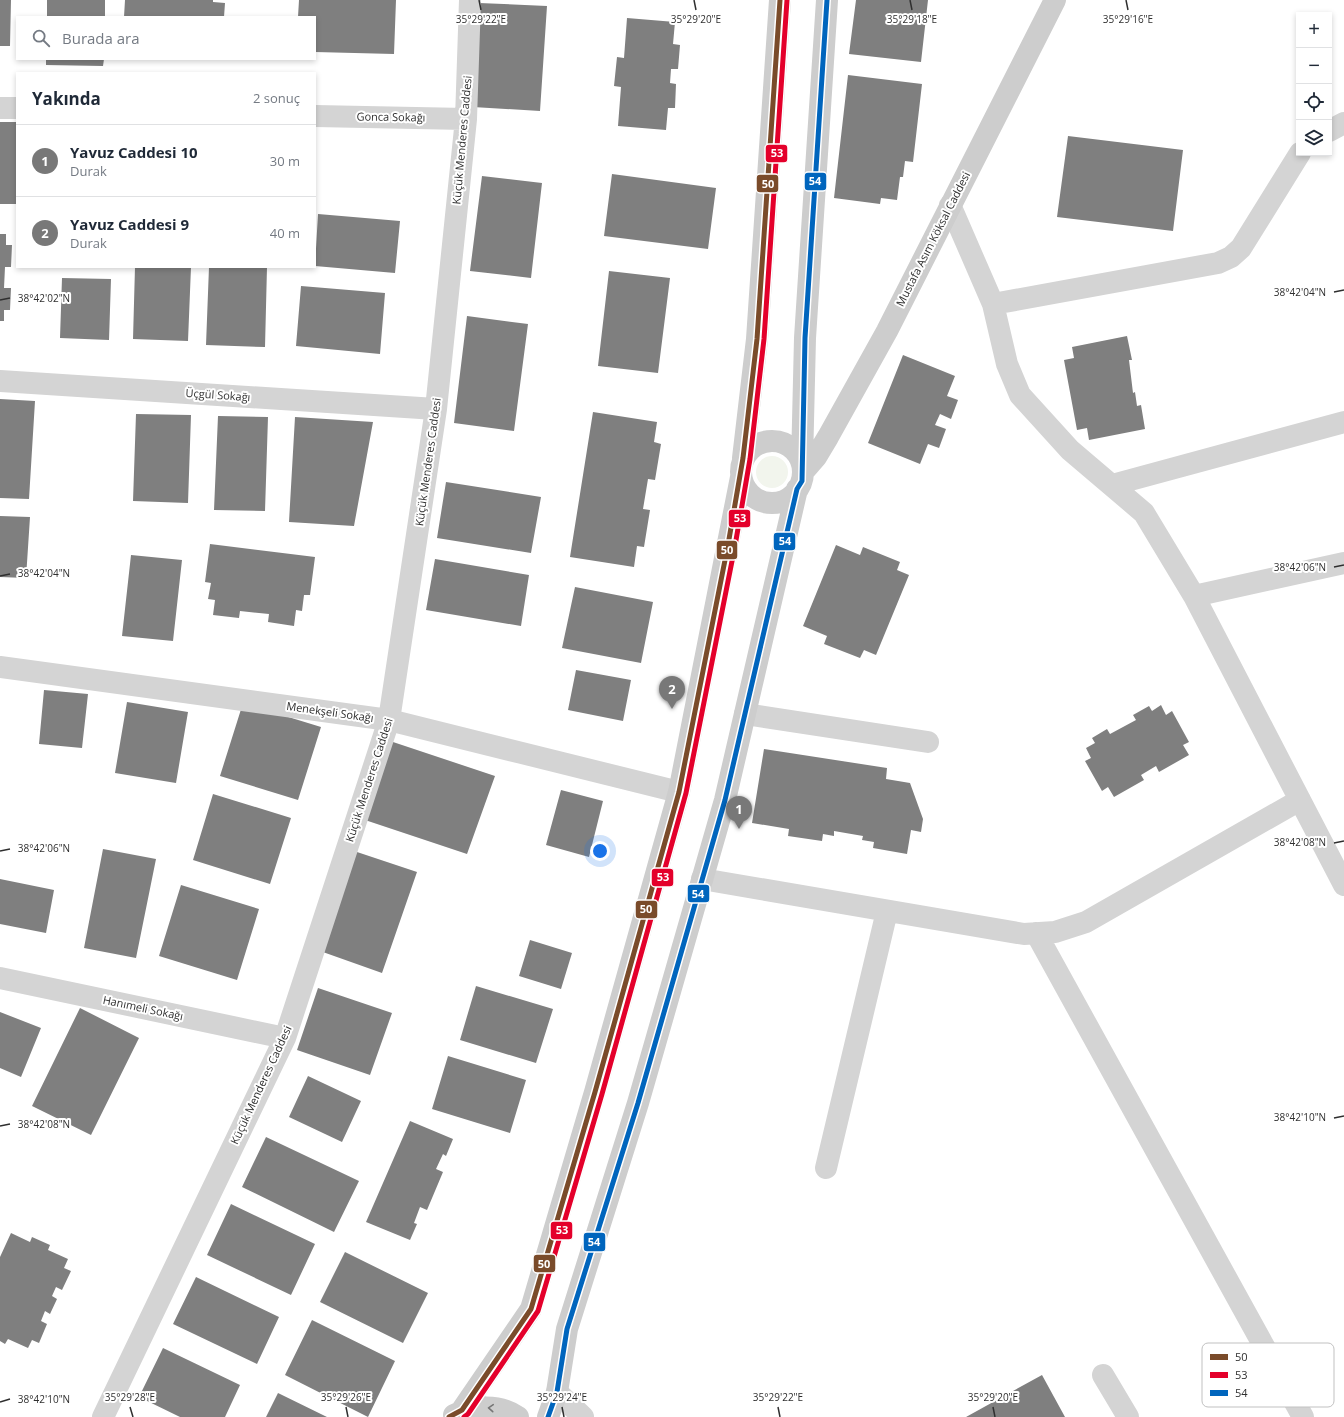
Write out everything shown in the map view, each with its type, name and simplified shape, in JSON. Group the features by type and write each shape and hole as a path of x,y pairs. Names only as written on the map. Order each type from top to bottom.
{"street":[{"name":"Küçük Menderes Caddesi","path":"103,1417 285,1038 389,720 436,409 466,119 470,0"},
{"path":"456,1414 531,1309 596,1092 679,792 742,467 757,339 780,0"},
{"path":"548,1417 558,1392 567,1329 638,1103 725,800 801,475 805,338 827,0"},
{"name":"Mustafa Asım Köksal Caddesi","path":"801,475 816,457 828,437 883,338 1055,0"},
{"path":"0,108 16,108"},
{"name":"Gonca Sokağı","path":"316,116 466,119"},
{"path":"1332,130 1344,124"},
{"path":"993,304 1218,263 1231,257 1241,248 1298,156"},
{"path":"950,205 993,304 1007,364 1020,395 1070,450 1144,513 1194,596 1344,885"},
{"name":"Üçgül Sokağı","path":"0,381 436,409"},
{"path":"1112,485 1344,422"},
{"path":"774,441 783,443 797,454 801,475 791,496 783,501 765,502 756,499 749,493 744,485 742,467 756,445 774,441"},
{"path":"1194,596 1344,563"},
{"name":"Menekşeli Sokağı","path":"0,667 389,720 679,792"},
{"path":"745,714 928,742"},
{"path":"702,879 1024,934 1055,932 1086,922 1300,800"},
{"path":"826,1168 887,911"},
{"path":"1036,933 1262,1343"},
{"name":"Hanımeli Sokağı","path":"0,978 285,1038"},
{"path":"1103,1375 1128,1417"},
{"path":"558,1392 583,1417"},
{"path":"456,1414 480,1407 497,1408 518,1417"},
{"path":"1297,1407 1303,1417"}],"shaded area":[{"path":"769,456 775,456 784,460 788,472 784,484 775,488 769,488 760,484 756,475 756,469 760,460"}],"building":[{"path":"0,0 11,0 10,46 0,46"},
{"path":"47,0 105,0 105,16 47,16"},
{"path":"125,0 213,0 213,2 225,3 224,16 124,16"},
{"path":"299,0 396,0 394,54 316,52 316,16 298,16"},
{"path":"856,0 928,0 921,62 849,54"},
{"path":"479,3 547,6 540,111 473,107"},
{"path":"627,18 675,22 673,44 680,45 678,69 671,69 670,83 676,84 675,108 668,108 666,130 618,126 621,87 614,86 617,57 624,58"},
{"path":"46,60 104,60 103,66 46,65"},
{"path":"848,75 922,84 913,162 905,161 903,177 900,177 897,200 881,198 880,204 834,198"},
{"path":"0,122 16,122 16,204 0,204"},
{"path":"1068,136 1183,150 1173,231 1057,217"},
{"path":"612,174 716,188 708,249 604,236"},
{"path":"482,176 542,183 531,278 470,271"},
{"path":"318,214 400,221 395,273 316,266"},
{"path":"0,234 6,234 6,245 12,245 11,267 5,267 4,288 11,288 10,310 4,310 4,321 0,321"},
{"path":"135,268 191,268 188,341 133,339"},
{"path":"209,268 267,268 265,347 206,345"},
{"path":"609,271 670,278 658,373 598,366"},
{"path":"62,278 111,279 109,340 60,338"},
{"path":"301,286 385,293 380,354 296,346"},
{"path":"467,316 528,324 514,431 454,423"},
{"path":"1127,336 1132,360 1129,360 1133,393 1135,392 1137,406 1141,405 1145,429 1089,440 1087,428 1077,430 1064,360 1074,358 1072,347"},
{"path":"903,355 955,376 947,396 958,400 951,419 940,414 935,425 946,429 939,448 928,444 920,464 868,443"},
{"path":"0,399 35,401 29,499 0,498"},
{"path":"593,412 657,422 654,442 661,444 655,480 648,479 643,509 650,510 644,547 637,546 634,567 570,557"},
{"path":"136,414 191,415 188,503 133,501"},
{"path":"218,416 268,417 265,511 214,510"},
{"path":"295,417 373,422 354,526 289,522"},
{"path":"446,482 541,497 531,553 437,538"},
{"path":"0,516 30,517 26,578 0,577"},
{"path":"210,544 315,557 310,595 304,595 302,611 296,610 294,626 268,622 269,614 240,611 239,618 213,615 215,600 208,599 211,583 205,582"},
{"path":"836,545 860,555 863,547 900,562 897,570 909,575 876,655 864,650 860,658 824,644 827,636 803,626"},
{"path":"131,555 182,560 173,641 122,636"},
{"path":"435,559 529,575 521,626 426,610"},
{"path":"575,587 653,602 641,663 562,648"},
{"path":"576,670 631,680 623,721 568,710"},
{"path":"44,690 88,694 82,748 39,744"},
{"path":"127,702 188,712 176,783 115,773"},
{"path":"243,703 321,727 298,800 220,776"},
{"path":"1161,705 1166,715 1172,711 1189,742 1183,745 1189,755 1159,772 1156,766 1141,775 1144,780 1114,797 1108,787 1102,791 1085,761 1091,758 1086,748 1095,743 1092,738 1107,729 1110,734 1136,720 1133,715 1149,706 1152,711"},
{"path":"390,741 495,776 467,854 362,819"},
{"path":"764,749 887,768 886,779 910,783 923,819 921,832 911,830 907,854 873,848 874,842 862,840 863,836 834,831 834,836 823,834 822,841 788,836 789,829 752,823"},
{"path":"561,790 603,801 589,857 546,845"},
{"path":"213,794 291,818 270,884 193,860"},
{"path":"103,849 156,859 136,958 84,948"},
{"path":"354,851 417,872 382,973 320,951"},
{"path":"0,879 54,890 46,933 0,924"},
{"path":"181,885 259,909 237,980 159,956"},
{"path":"530,940 572,953 561,989 519,976"},
{"path":"476,986 553,1009 536,1063 460,1040"},
{"path":"318,988 392,1013 370,1075 297,1050"},
{"path":"80,1008 139,1038 91,1135 32,1106"},
{"path":"0,1012 41,1028 21,1077 0,1068"},
{"path":"448,1056 526,1080 510,1133 432,1109"},
{"path":"308,1076 361,1101 342,1142 289,1117"},
{"path":"410,1121 453,1139 446,1156 443,1154 436,1169 443,1172 427,1210 420,1207 414,1223 417,1224 410,1240 366,1222"},
{"path":"266,1137 359,1181 334,1232 242,1187"},
{"path":"231,1204 315,1244 291,1295 207,1255"},
{"path":"11,1233 30,1242 32,1237 50,1245 48,1250 68,1259 64,1268 71,1271 62,1290 56,1287 52,1296 57,1299 50,1314 45,1311 41,1321 47,1324 39,1343 32,1340 28,1348 8,1339 5,1344 0,1341 0,1257"},
{"path":"345,1252 428,1293 403,1343 320,1302"},
{"path":"196,1277 279,1317 257,1364 173,1324"},
{"path":"312,1320 395,1361 368,1417 285,1375"},
{"path":"163,1348 240,1385 225,1417 180,1417 139,1397"},
{"path":"1042,1375 1065,1417 966,1417"},
{"path":"278,1393 327,1417 266,1417"}],"transit line":[{"name":"50","path":"449,1417 462,1410 531,1309 595,1092 679,792 728,545 743,458 757,339 780,0"},
{"name":"53","path":"464,1417 468,1414 538,1311 602,1094 686,793 735,546 750,459 764,339 787,0"},
{"name":"54","path":"548,1417 557,1392 567,1329 638,1103 725,800 797,489 802,481 805,338 827,0"}],"place":[{"name":"Yavuz Caddesi 9","path":"672,709"},
{"name":"Yavuz Caddesi 10","path":"739,829"}]}
